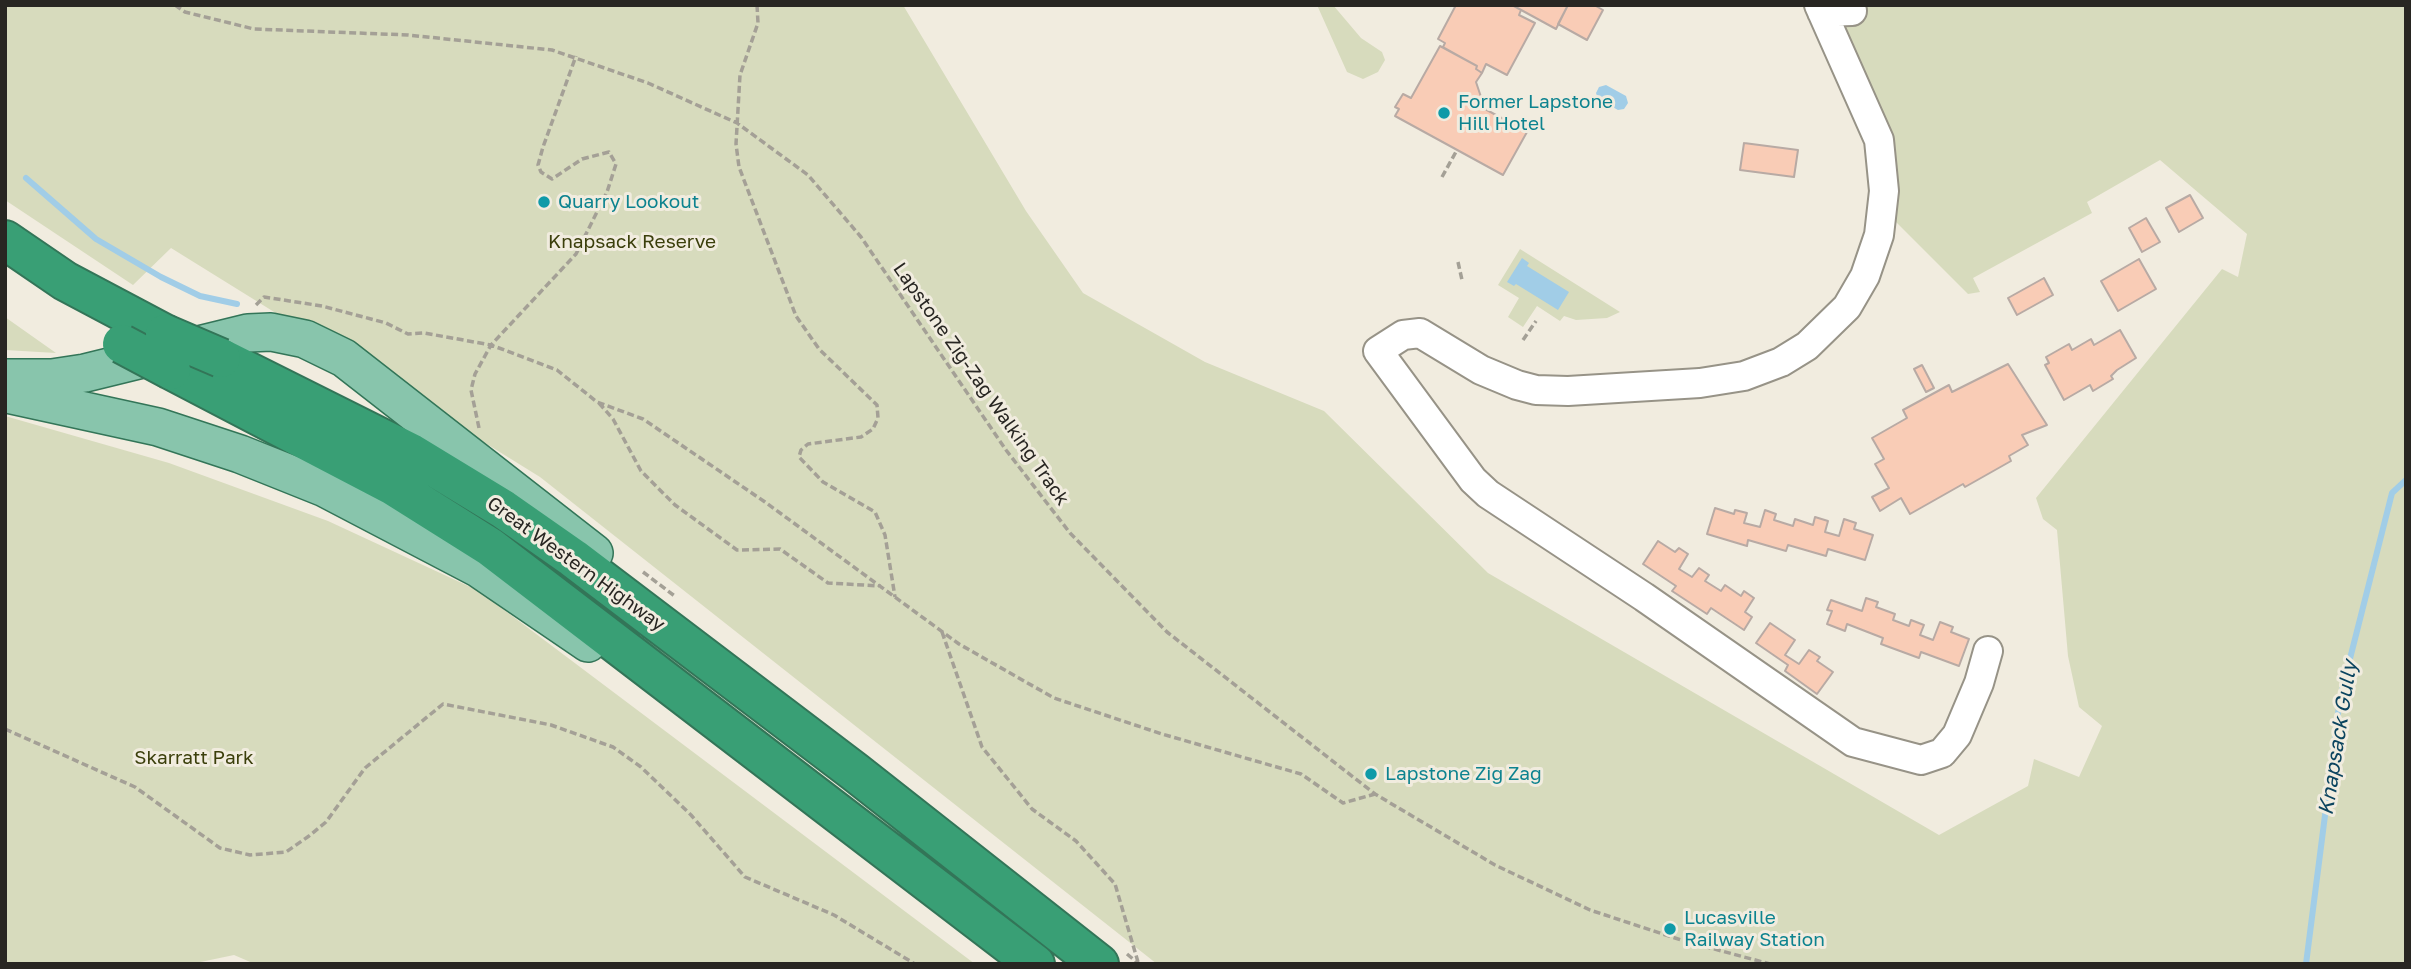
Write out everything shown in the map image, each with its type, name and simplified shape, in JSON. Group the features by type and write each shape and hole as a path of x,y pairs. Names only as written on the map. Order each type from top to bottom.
{"highway":[{"name":"Great Western Highway","path":"5,240 97,299 168,352 394,486 490,547 940,888 1035,964"},
{"name":"Great Western Highway","path":"5,272 122,344 220,358 399,447 503,509 573,558 855,772 1099,964"}],"main road":[{"path":"5,378 44,378 85,373 248,333 290,335 321,345 344,358 585,545 822,736 855,772"},
{"path":"5,393 115,415 169,431 290,473 367,508 478,568 570,630 765,778 832,806"}],"lane":[{"path":"1852,11 1820,9 1879,140 1884,191 1879,235 1865,276 1841,314 1807,346 1781,362 1744,376 1700,383 1568,391 1536,390 1517,385 1481,370 1420,333 1403,335 1378,351 1488,495 1644,597 1853,742 1921,760 1942,753 1957,735 1979,683 1988,651"}],"path":[{"name":"Lapstone Zig-Zag Walking Track","path":"175,5 185,12 254,29 408,35 552,50 576,56 648,83 737,123 808,176 861,237 1006,450 1070,533 1167,632 1375,794 1495,865 1590,909 1681,940 1770,964"},
{"path":"757,5 758,23 740,75 737,123 739,167 796,316 819,349 877,404 878,418 867,433 841,442 808,444 801,450 799,457 823,482 875,512 885,536 895,597"},
{"path":"482,438 471,390 475,374 491,345 576,254 607,192 616,164 609,152 582,159 552,179 541,172 538,165 576,56"},
{"path":"1442,177 1457,150"},
{"path":"1458,262 1462,280"},
{"path":"258,312 255,302 264,297 359,314 408,334 424,333 491,345 557,370 597,401 614,419 641,471 675,505 737,550 780,549 828,583 881,586"},
{"path":"1523,340 1536,321"},
{"path":"597,401 653,426 765,502 941,631 1054,698 1162,734 1301,774 1343,803 1375,794"},
{"path":"941,631 982,747 1032,809 1076,841 1115,884 1139,964"},
{"path":"5,729 135,786 220,848 250,855 286,852 309,836 326,822 365,768 443,704 551,725 613,747 641,766 691,815 745,877 834,915 915,964"},
{"name":"Lapstone Zig-Zag Walking Track","path":"1747,958 1755,964"}],"green space":[{"name":"Knapsack Reserve","path":"5,5 903,5 1026,211 1083,293 1205,362 1324,411 1488,573 1939,835 2028,786 2034,759 2079,777 2102,726 2079,707 2068,656 2057,530 2043,519 2036,498 2222,269 2238,277 2247,234 2160,160 2087,202 2092,213 1973,278 1980,292 1968,294 1894,220 1839,24 1854,5 2406,5 2406,964 1157,964 540,477 171,248 133,285 5,200"},
{"path":"1317,5 1333,5 1361,38 1382,52 1385,60 1378,72 1363,79 1347,72"},
{"path":"1520,249 1620,312 1607,318 1576,320 1564,316 1560,321 1537,306 1523,327 1508,317 1519,298 1498,285"},
{"path":"5,317 56,353 5,350"},
{"name":"Skarratt Park","path":"5,416 169,463 328,521 479,591 975,964 255,964 234,955 191,964 5,964"}],"water":[{"path":"1606,85 1626,96 1628,103 1624,109 1618,110 1598,99 1596,93 1599,87"},
{"path":"1522,258 1529,263 1527,266 1569,292 1558,310 1516,284 1514,286 1507,282"}],"building":[{"path":"1456,5 1512,5 1521,10 1519,15 1535,23 1507,75 1486,64 1482,73 1476,69 1477,66 1443,47 1445,43 1438,39"},
{"path":"1512,5 1568,5 1556,29"},
{"path":"1568,5 1594,5 1603,10 1587,40 1558,24"},
{"name":"Former Lapstone Hill Hotel","path":"1440,46 1477,66 1476,69 1482,73 1476,82 1485,109 1527,132 1503,175 1395,116 1399,109 1395,107 1403,94 1411,98"},
{"path":"1744,143 1798,150 1794,177 1740,170"},
{"path":"2190,195 2203,218 2179,232 2166,208"},
{"path":"2146,218 2160,242 2142,252 2129,228"},
{"path":"2139,259 2156,289 2118,311 2101,281"},
{"path":"2044,278 2053,295 2017,315 2008,298"},
{"path":"2120,330 2136,358 2117,370 2111,376 2113,379 2093,391 2090,385 2064,400 2045,365 2049,363 2046,357 2069,344 2072,350 2091,339 2094,345"},
{"path":"2008,364 2047,425 2022,435 2028,445 2009,456 2011,461 1965,487 1963,484 1910,514 1901,498 1880,511 1872,497 1889,488 1875,464 1884,459 1872,438 1907,418 1903,410 1949,385 1952,392"},
{"path":"1922,365 1934,388 1926,392 1914,369"},
{"path":"1715,508 1734,514 1735,510 1747,513 1744,523 1760,527 1765,510 1776,514 1774,520 1793,526 1795,519 1813,525 1815,517 1828,521 1825,532 1839,536 1844,519 1856,523 1854,529 1873,535 1865,560 1828,549 1826,556 1788,545 1786,551 1748,540 1747,546 1707,534"},
{"path":"1658,541 1675,552 1679,548 1688,554 1679,569 1692,577 1699,568 1709,575 1705,581 1721,591 1725,585 1741,596 1744,591 1754,598 1745,612 1752,617 1744,630 1711,608 1707,614 1672,591 1676,586 1643,564"},
{"path":"1866,598 1878,602 1876,607 1895,614 1893,620 1909,626 1911,620 1924,625 1920,635 1933,640 1940,622 1953,627 1951,632 1969,639 1959,666 1921,652 1919,658 1881,644 1883,638 1847,624 1845,631 1827,624 1832,611 1827,610 1831,600 1862,611"},
{"path":"1770,623 1795,640 1785,655 1799,664 1809,650 1820,657 1817,661 1833,672 1817,694 1785,671 1788,665 1756,643"}],"waterway":[{"path":"26,178 96,239 200,296 237,304"},
{"name":"Knapsack Gully","path":"2306,964 2340,698 2392,493 2406,480"}],"place":[{"name":"Former Lapstone Hill Hotel","path":"1444,113"},
{"name":"Quarry Lookout","path":"544,202"},
{"name":"Lapstone Zig Zag","path":"1371,774"},
{"name":"Lucasville Railway Station","path":"1670,929"}]}
